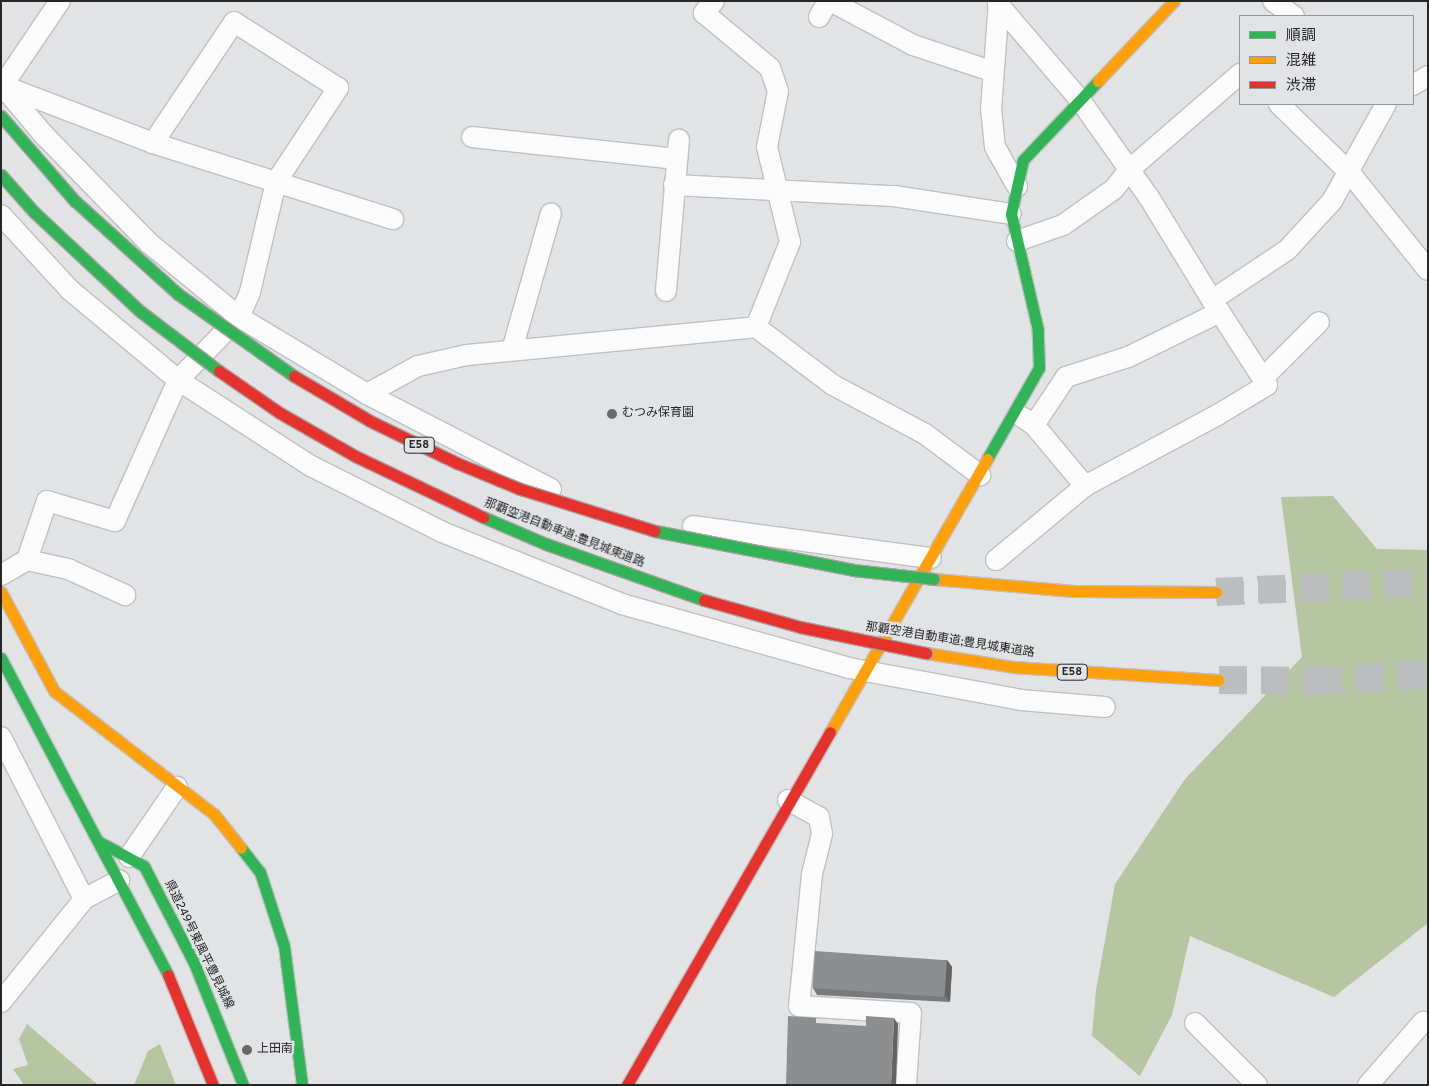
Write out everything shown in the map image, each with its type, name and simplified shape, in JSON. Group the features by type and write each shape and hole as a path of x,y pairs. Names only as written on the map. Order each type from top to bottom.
{"main road":[{"path":"627,1085 788,800 980,475 1039,368 1038,330 1011,214 1023,160 1174,1"},
{"name":"E58","path":"1,116 75,201 178,294 276,365 387,429 520,489 654,531 844,569 1073,591 1216,592"},
{"name":"那覇空港自動車道;豊見城東道路","path":"1,175 34,212 142,312 272,408 355,456 460,508 546,544 660,586 800,627 926,653 1023,668 1219,680"},
{"path":"1,592 54,690 214,814 260,872 284,946 302,1085"},
{"path":"1,658 159,953 213,1085"},
{"name":"県道249号東風平豊見城線","path":"98,841 144,866 194,963 243,1085"}],"street":[{"path":"2,86 60,1"},
{"path":"714,1 704,13 770,68 778,92 767,147 790,242 756,327"},
{"path":"996,560 1085,486 1219,414 1267,385 1129,170 1080,100 999,3"},
{"path":"999,3 991,71 995,146 1017,186"},
{"path":"826,7 913,45 991,71"},
{"path":"1,575 27,560 47,502 115,521 178,380 239,317 250,292 276,182 338,88 234,22 153,143"},
{"path":"1017,241 1063,225 1114,190 1129,170 1239,75"},
{"path":"1414,84 1428,76"},
{"path":"2,86 153,143 393,219"},
{"path":"2,86 44,135 149,242 239,317 367,394 552,490 612,512 686,525 931,558"},
{"path":"1034,425 1066,376 1128,357 1216,306 1287,250 1332,201 1350,173 1385,105"},
{"path":"1288,108 1350,173 1428,270"},
{"path":"472,138 678,149 666,291"},
{"path":"674,185 779,192 894,196 1011,214"},
{"path":"512,350 551,213"},
{"path":"1,215 70,290 178,380 311,466 442,532 622,604 864,672 1020,700 1105,707"},
{"path":"1263,378 1319,322"},
{"path":"367,394 418,366 467,355 756,327 833,385 925,434 980,475"},
{"path":"1014,412 1034,425 1085,486"},
{"path":"27,560 68,569 125,596"},
{"path":"1,737 84,899"},
{"path":"129,857 177,787"},
{"path":"788,800 819,818 822,834 812,874 799,1006 910,1013 906,1085"},
{"path":"1,1002 84,899 119,880"},
{"path":"1377,1082 1423,1022"},
{"path":"1195,1023 1257,1085"}],"green space":[{"path":"1333,496 1377,549 1428,550 1428,923 1334,997 1190,936 1172,1015 1140,1076 1092,1036 1096,990 1115,884 1185,779 1302,657 1281,497"},
{"path":"27,1024 98,1085 24,1085 13,1069 28,1065 19,1039"},
{"path":"160,1044 176,1085 134,1085 148,1051"}],"building":[{"path":"815,951 947,960 944,997 812,988"},
{"path":"788,1016 816,1018 816,1023 866,1026 866,1016 894,1018 891,1085 786,1085"}],"tunnel":[{"path":"1216,592 1428,582"},
{"path":"1219,680 1314,681 1428,674"}],"traffic: fast":[{"path":"987,459 1039,368 1038,330 1011,214 1023,160 1098,81"},
{"path":"1,116 75,201 178,294 294,376"},
{"path":"1,175 34,212 141,312 219,371"},
{"path":"483,517 546,544 704,600"},
{"path":"655,531 853,570 934,579"},
{"path":"1,658 168,975"},
{"path":"98,841 144,866 194,963 243,1085"},
{"path":"241,848 260,872 284,946 302,1085"}],"traffic: slow":[{"path":"1098,81 1174,1"},
{"path":"830,732 987,459"},
{"path":"934,579 1073,591 1216,592"},
{"path":"1,592 54,691 214,814 241,848"},
{"path":"926,653 1013,667 1219,680"}],"traffic: jam":[{"path":"219,371 280,413 355,456 483,517"},
{"path":"294,376 370,421 457,463 520,489 655,531"},
{"path":"704,600 800,627 926,653"},
{"path":"627,1085 830,732"},
{"path":"168,975 213,1085"}],"place":[{"name":"むつみ保育園","path":"612,414"},
{"name":"上田南","path":"247,1050"}]}
